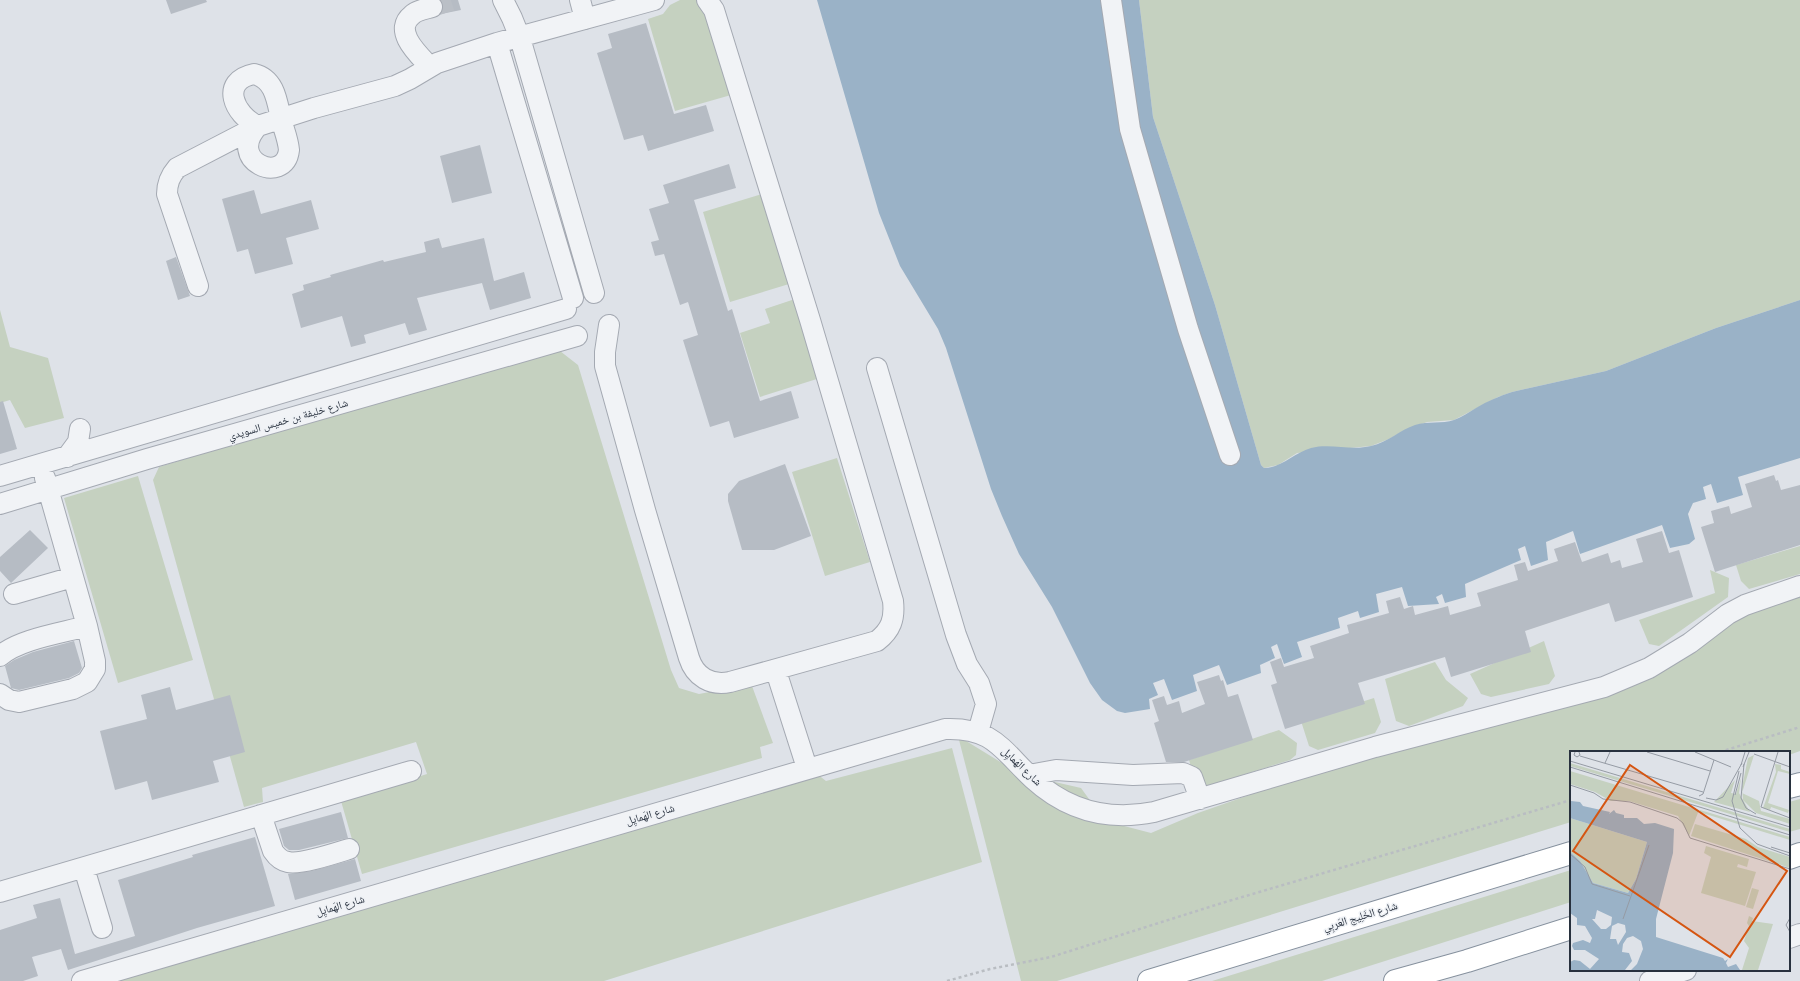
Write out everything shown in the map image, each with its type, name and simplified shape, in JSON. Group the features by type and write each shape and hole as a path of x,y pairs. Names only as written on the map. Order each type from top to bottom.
{"highway":[{"path":"1790,787 1800,784"},
{"name":"شارع الخَلِيج العَربِي","path":"1149,981 1570,853"},
{"path":"1790,858 1800,854"},
{"path":"1395,981 1467,961 1570,928"},
{"path":"1438,981 1457,972 1467,961"}],"street":[{"path":"503,0 520,38 605,307 605,366 645,510 691,666 701,677 715,683 730,682 877,641 886,634 892,624 895,613 805,305 714,10 707,0"},
{"path":"198,286 166,194 167,184 171,175 177,168 258,126 314,108 395,86 437,63 520,38 583,9 654,0"},
{"path":"1111,0 1130,129 1188,329 1230,455"},
{"path":"430,67 413,49 407,39 406,26 412,15 432,7"},
{"path":"497,44 570,304 567,325 580,337 605,366"},
{"path":"258,75 268,81 279,106 289,150 288,157 283,163 276,167 269,168 261,166 250,156 249,140 252,132 258,126 249,122 242,116 235,101 235,87 239,80 246,76 258,75"},
{"path":"0,476 570,304 583,293 605,307"},
{"name":"شارع خليفة بن خميس السويدي","path":"0,504 147,459 580,337 593,338 598,336 606,329 605,307"},
{"path":"877,368 956,635 967,664 984,696 985,707 978,732"},
{"path":"140,435 147,459"},
{"path":"0,694 9,700 19,702 73,689 87,682 95,669 95,661 87,626 42,464"},
{"path":"14,594 73,577"},
{"name":"شارع الهَمايِل","path":"82,981 933,731 958,728 978,732 994,740 1004,748 1029,775 1063,801 1080,808 1115,816 1133,816 1154,812 1374,747 1604,687 1649,668 1690,643 1728,614 1745,605 1800,586"},
{"path":"0,656 8,649 19,644 87,626"},
{"path":"776,670 807,768"},
{"path":"1029,775 1056,770 1133,775 1183,773 1192,777 1200,799"},
{"path":"0,892 411,771"},
{"path":"261,815 273,851 277,856 288,862 300,862 349,849"},
{"path":"84,868 102,928"},
{"path":"1790,938 1800,934"},
{"path":"1650,981 1683,971"}],"path":[{"path":"1723,751 1800,727"},
{"path":"947,981 990,969 1050,957 1222,903 1570,800"}],"green space":[{"path":"680,0 699,0 704,4 731,95 675,111 648,19 663,14 670,5"},
{"path":"1139,0 1800,0 1800,300 1716,328 1606,371 1512,392 1498,397 1454,420 1427,422 1371,446 1297,453 1278,465 1264,468 1261,465 1215,305 1153,117"},
{"path":"762,194 789,284 730,302 703,212"},
{"path":"795,299 820,378 760,397 740,333 770,323 765,309"},
{"path":"0,310 10,347 48,358 64,418 25,428 10,400 0,403"},
{"path":"560,351 578,365 671,670 679,688 699,694 736,687 752,686 773,743 760,747 762,758 362,874 341,801 427,774 416,742 262,788 263,802 244,807 153,480 159,467 535,352"},
{"path":"837,458 870,562 825,576 792,472"},
{"path":"138,476 193,660 118,683 64,498"},
{"path":"1800,546 1800,574 1749,589 1741,581 1736,565"},
{"path":"1710,570 1729,578 1728,597 1659,646 1649,644 1639,620 1715,593"},
{"path":"1800,595 1800,751 1790,755 1790,751 1570,751 1570,822 1057,981 1021,981 958,736 1020,774 1081,788 1105,821 1151,833 1198,813 1275,786 1368,758 1622,687 1723,620"},
{"path":"1544,641 1555,676 1549,684 1491,697 1481,694 1470,674"},
{"path":"1435,662 1446,680 1468,698 1463,706 1409,726 1396,721 1385,679"},
{"path":"1374,698 1381,722 1375,733 1318,750 1309,746 1301,721"},
{"path":"1279,730 1297,743 1296,755 1290,760 1204,787 1196,783 1189,760"},
{"path":"952,748 982,862 604,981 114,981 812,770 826,781"},
{"path":"1800,799 1800,829 1790,832 1790,802"},
{"path":"1570,870 1570,902 1322,981 1212,981"}],"water":[{"path":"817,0 1139,0 1153,117 1215,305 1261,465 1264,468 1276,466 1311,448 1326,446 1356,448 1371,446 1415,425 1454,420 1480,405 1512,392 1606,371 1716,328 1800,300 1800,458 1738,477 1743,495 1717,503 1711,484 1703,487 1706,499 1693,503 1688,514 1695,539 1689,544 1670,548 1662,525 1580,554 1573,531 1546,542 1548,560 1531,566 1525,546 1518,549 1521,560 1465,584 1466,597 1445,603 1442,594 1436,597 1439,604 1408,606 1402,587 1376,594 1379,612 1360,618 1358,611 1338,618 1340,628 1297,642 1302,657 1284,664 1277,644 1271,647 1275,658 1260,665 1261,673 1227,685 1219,665 1193,675 1197,691 1172,700 1164,679 1153,683 1158,695 1149,699 1150,709 1125,713 1117,711 1102,700 1090,683 1052,607 1019,554 1002,516 991,489 946,348 938,329 900,266 879,213"}],"building":[{"path":"166,0 206,0 207,2 171,14"},
{"path":"441,0 458,0 461,10 441,14 443,9"},
{"path":"646,23 674,114 706,105 714,131 648,151 643,135 624,140 597,53 612,48 608,34"},
{"path":"480,145 492,193 452,203 440,156"},
{"path":"729,164 736,188 694,200 728,311 732,309 760,401 791,391 799,418 734,438 729,421 710,427 683,340 698,335 688,302 680,305 664,254 655,256 651,242 659,240 649,209 669,203 663,185"},
{"path":"254,190 261,214 311,200 319,229 286,238 293,264 255,274 248,249 237,252 222,199"},
{"path":"439,238 442,248 484,238 494,281 524,272 531,298 490,310 482,283 417,298 427,330 409,335 405,323 364,335 366,343 351,347 342,316 301,328 292,294 304,290 303,285 331,277 330,275 383,260 384,262 426,252 424,242"},
{"path":"176,257 190,296 178,300 166,261"},
{"path":"3,401 17,449 0,454 0,402"},
{"path":"785,464 811,536 774,550 742,550 728,501 728,494 739,481"},
{"path":"1774,475 1776,481 1778,480 1781,490 1800,485 1800,545 1715,572 1701,527 1714,523 1711,511 1729,506 1731,514 1752,507 1745,484"},
{"path":"30,530 48,548 11,583 0,571 0,557"},
{"path":"1662,531 1669,553 1679,550 1693,597 1615,622 1609,603 1525,631 1531,652 1451,677 1445,657 1358,683 1365,704 1285,729 1271,685 1277,683 1270,662 1281,658 1284,667 1314,658 1310,646 1349,633 1347,625 1389,613 1386,601 1400,597 1404,609 1413,606 1415,615 1448,606 1450,615 1481,606 1477,593 1518,580 1514,565 1525,562 1528,571 1558,561 1554,549 1575,542 1582,562 1608,553 1611,563 1620,560 1622,568 1643,562 1636,539"},
{"path":"74,641 82,668 79,673 69,678 19,690 11,688 5,666 14,660 33,652"},
{"path":"1219,675 1221,681 1223,680 1228,697 1238,694 1253,740 1184,762 1166,762 1154,723 1159,721 1152,700 1164,696 1167,705 1179,701 1182,713 1205,704 1197,682"},
{"path":"170,687 176,710 230,695 245,752 213,761 219,782 152,800 147,781 115,790 100,731 147,719 141,695"},
{"path":"341,812 348,838 299,850 289,850 284,846 279,829"},
{"path":"255,837 275,906 197,928 68,970 61,949 32,957 38,976 23,981 0,981 0,930 37,918 33,905 60,898 75,954 135,936 118,880 193,857 192,855"},
{"path":"355,859 361,881 295,900 288,874 312,871"}],"tunnel":[{"path":"432,7 453,0"}]}
